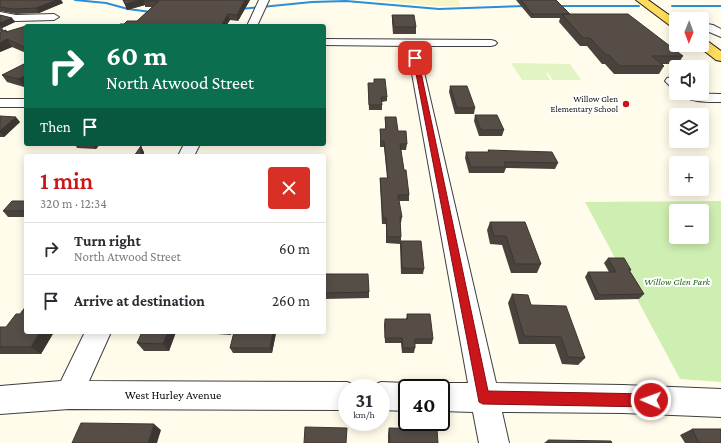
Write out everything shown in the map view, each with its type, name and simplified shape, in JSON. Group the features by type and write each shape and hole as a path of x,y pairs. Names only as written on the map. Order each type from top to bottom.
{"main road":[{"path":"641,0 669,19"},
{"path":"655,0 673,12"},
{"path":"709,29 721,45"},
{"path":"709,48 721,57"}],"street":[{"path":"253,24 262,5"},
{"path":"0,15 28,18 54,17"},
{"path":"709,27 721,34"},
{"path":"326,42 491,43"},
{"path":"412,43 483,397 494,443"},
{"path":"709,97 721,98"},
{"path":"0,103 24,103"},
{"path":"69,395 97,334"},
{"name":"West Hurley Avenue","path":"0,400 69,395 338,396"},
{"path":"450,397 623,399 721,403"}],"shaded area":[{"path":"371,0 458,0 461,6 437,6"}],"green space":[{"path":"511,63 570,64 581,80 553,80 548,73 546,73 550,80 522,80"},
{"name":"Willow Glen Park","path":"721,201 721,382 680,379 585,202"}],"building":[{"path":"0,0 57,0 36,8 13,9 0,7"},
{"path":"123,0 140,0 125,4"},
{"path":"245,0 237,15 228,14 222,24 124,24 127,21 137,21 159,1 143,1"},
{"path":"521,0 556,0 570,14 532,14"},
{"path":"562,14 628,14 669,45 669,52 678,52 683,56 652,56 664,66 619,66 590,38 583,38"},
{"path":"0,15 12,18 0,23"},
{"path":"392,15 414,15 416,27 394,27"},
{"path":"24,27 24,47 7,39 0,43 0,32 6,30 6,32"},
{"path":"24,64 24,76 19,79 2,75"},
{"path":"374,79 385,79 387,97 381,97 382,105 369,105 368,83 374,83"},
{"path":"450,86 467,86 475,108 457,108"},
{"path":"475,115 497,115 504,130 481,130"},
{"path":"0,116 16,117 0,131"},
{"path":"385,117 396,117 398,131 406,131 407,144 400,144 404,170 406,170 409,195 398,195 402,217 400,217 401,237 387,237 386,218 383,218 380,178 388,178 384,141 381,141 380,129 386,129"},
{"path":"141,146 141,154 135,154"},
{"path":"488,150 552,152 558,163 504,162 506,167 471,167 466,152 489,152"},
{"path":"12,201 24,201 24,211 3,211"},
{"path":"490,222 525,222 541,264 515,264 506,236 494,236"},
{"path":"401,241 421,241 424,269 402,268"},
{"path":"608,258 624,258 631,270 629,270 644,294 599,295 588,272 616,272"},
{"path":"326,274 368,274 369,292 326,293"},
{"path":"512,294 528,295 531,305 566,306 585,358 568,357 561,337 524,336"},
{"path":"24,309 24,334 39,334 31,347 0,347 0,327 6,327 16,314 20,314"},
{"path":"407,314 430,314 433,339 415,339 415,348 403,348 402,338 385,338 385,319 408,319"},
{"path":"141,334 167,334 163,344 137,343"},
{"path":"234,334 273,334 270,348 230,348"},
{"path":"81,423 154,424 148,443 72,443"},
{"path":"305,427 338,428 338,431 347,431 346,443 304,443"},
{"path":"390,428 398,428 398,431 437,431 438,443 390,443"},
{"path":"692,429 721,429 721,443 699,443"},
{"path":"548,440 611,441 612,443 549,443"}],"waterway":[{"path":"75,0 106,3 128,9 151,12"},
{"path":"240,9 312,2 346,1 439,9 526,6"},
{"path":"557,6 639,6"},
{"path":"672,6 721,6"}],"place":[{"name":"Willow Glen Elementary School","path":"626,104"}],"route":[{"path":"415,58 483,397 651,400"}]}
